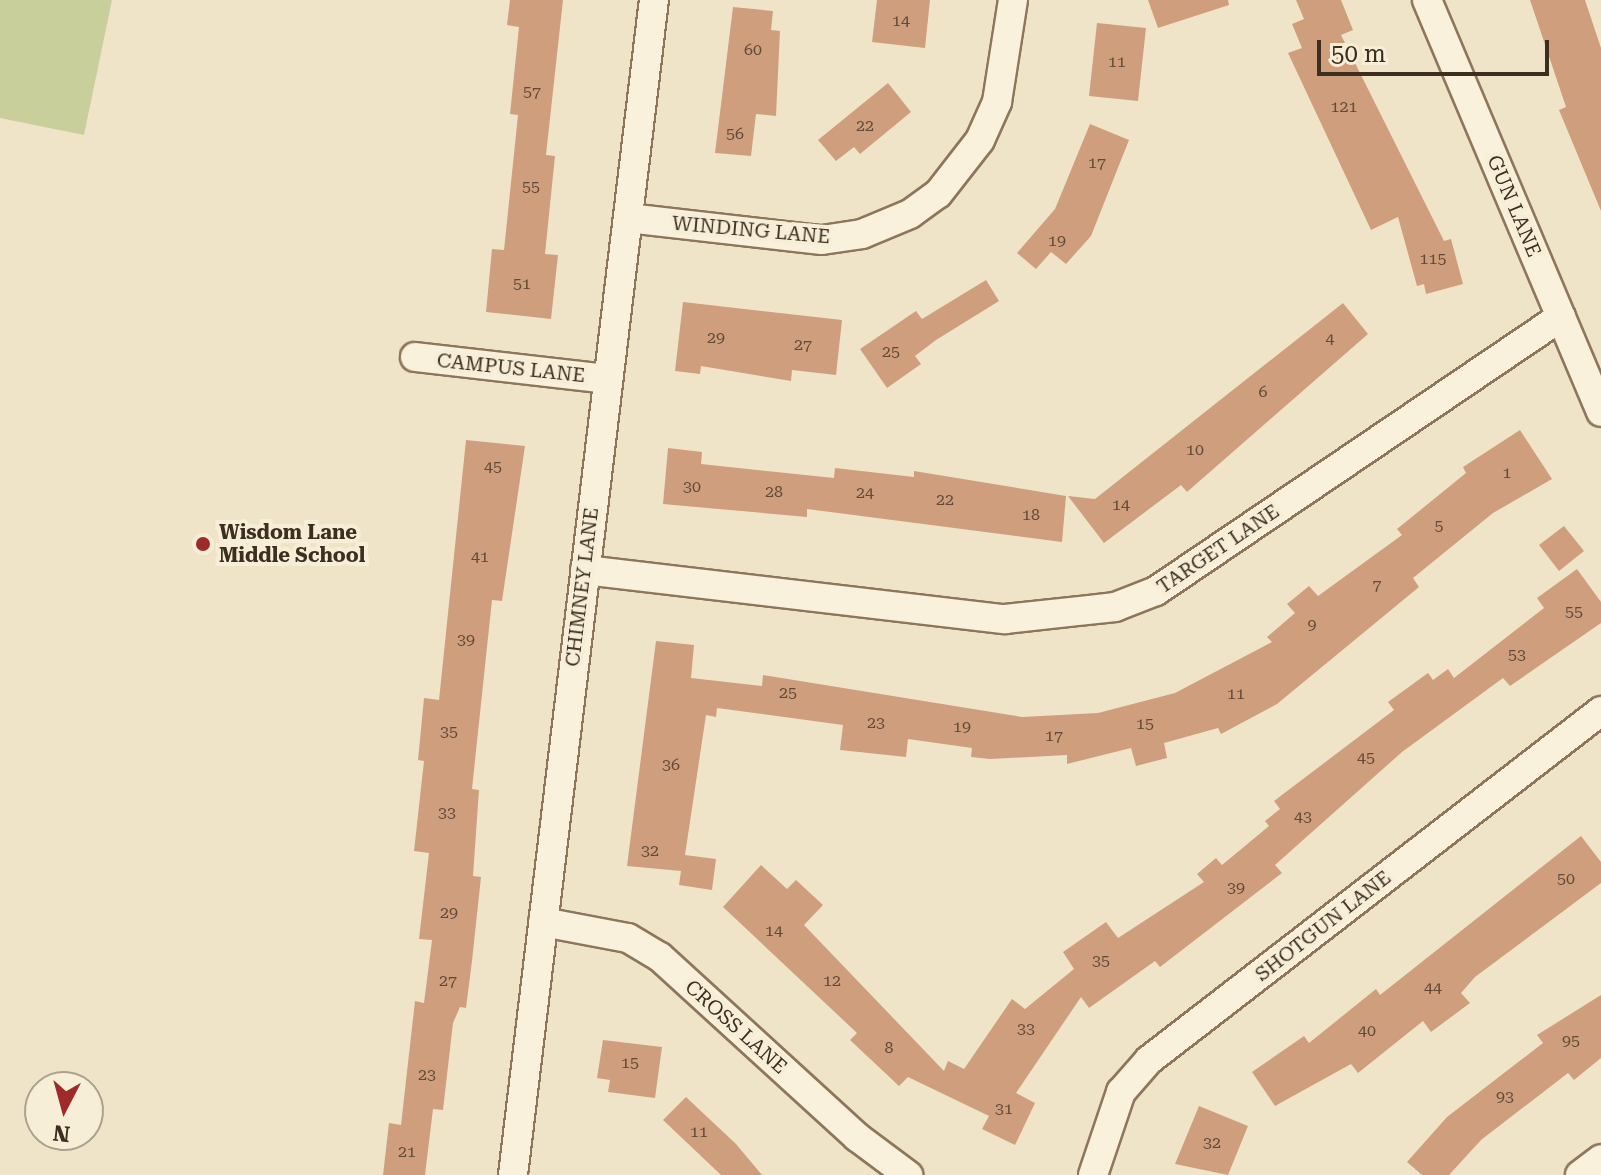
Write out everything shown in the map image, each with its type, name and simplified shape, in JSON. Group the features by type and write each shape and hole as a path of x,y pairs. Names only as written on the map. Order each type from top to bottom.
{"street":[{"name":"CHIMNEY LANE","path":"513,1175 654,0"},
{"name":"WINDING LANE","path":"628,218 822,240 862,234 910,214 938,194 980,140 997,102 1013,0"},
{"name":"GUN LANE","path":"1427,0 1601,412"},
{"name":"TARGET LANE","path":"585,570 1005,619 1115,607 1156,591 1561,317"},
{"name":"CAMPUS LANE","path":"415,357 608,379"},
{"name":"SHOTGUN LANE","path":"1093,1175 1121,1092 1149,1060 1601,711"},
{"name":"CROSS LANE","path":"543,922 628,938 660,957 857,1137 908,1175"},
{"path":"1580,1175 1601,1159"}],"green space":[{"path":"0,0 112,0 84,135 0,118"}],"building":[{"path":"510,0 563,0 546,155 555,156 545,254 558,255 551,319 486,312 492,249 504,250 518,115 510,114 519,27 507,25"},
{"path":"877,0 930,0 925,48 872,42"},
{"path":"1148,0 1228,0 1229,5 1158,28"},
{"path":"1296,0 1341,0 1353,30 1341,35 1444,241 1451,239 1463,284 1426,294 1424,284 1417,286 1398,217 1371,230 1288,53 1302,48 1292,24 1304,19"},
{"path":"1530,0 1585,0 1601,48 1601,211 1559,110 1566,107"},
{"path":"733,7 773,11 771,30 780,31 776,116 756,114 751,156 715,153"},
{"path":"1097,23 1146,28 1138,101 1089,96"},
{"path":"888,83 911,112 860,154 854,147 836,161 818,140"},
{"path":"1090,124 1129,140 1091,236 1066,264 1051,252 1036,269 1017,253 1055,209"},
{"path":"986,280 999,301 915,356 921,364 887,388 860,349 916,311 922,319"},
{"path":"683,302 842,320 836,375 792,370 791,381 701,366 700,374 675,371"},
{"path":"1343,303 1368,334 1187,492 1181,485 1104,543 1068,496 1095,499"},
{"path":"1520,430 1552,479 1493,513 1413,578 1419,587 1277,704 1221,734 1218,728 1164,743 1167,758 1136,766 1131,748 1067,764 1067,755 990,759 971,757 972,748 908,739 906,757 840,750 843,725 717,708 716,717 706,715 685,855 716,859 712,890 679,885 681,871 627,866 656,641 694,645 691,678 762,686 763,675 1022,717 1098,713 1175,693 1272,642 1267,637 1295,613 1287,604 1309,586 1318,596 1402,535 1397,529 1466,473 1463,467"},
{"path":"466,440 525,446 502,601 492,600 472,789 479,790 473,876 481,877 472,961 466,1008 460,1007 453,1023 443,1110 433,1109 425,1175 383,1175 389,1123 401,1125 415,1001 424,1003 432,940 419,939 429,853 414,851 424,761 418,760 424,698 439,700"},
{"path":"668,448 702,452 701,464 834,478 835,468 914,477 914,471 1066,496 1062,542 807,509 807,517 663,504"},
{"path":"1564,526 1584,551 1559,571 1539,545"},
{"path":"1577,569 1601,602 1601,623 1510,686 1503,678 1402,752 1275,865 1282,873 1160,967 1155,961 1089,1008 1081,997 1016,1093 1035,1103 1015,1145 982,1129 989,1116 908,1077 899,1086 850,1040 857,1033 723,907 761,865 787,889 796,880 823,905 804,925 944,1071 948,1061 964,1069 1012,999 1025,1009 1074,969 1063,952 1106,922 1118,938 1204,882 1197,874 1216,858 1222,865 1269,826 1265,821 1280,809 1274,801 1394,710 1388,702 1428,673 1433,680 1448,669 1454,678 1544,608 1537,598"},
{"path":"1581,836 1601,862 1601,883 1475,977 1461,993 1470,1003 1431,1032 1423,1021 1358,1073 1351,1064 1275,1106 1252,1072 1304,1036 1309,1043 1376,989 1380,995"},
{"path":"1601,995 1601,1058 1574,1080 1568,1073 1481,1140 1449,1175 1422,1175 1407,1162 1447,1117 1543,1043 1537,1035"},
{"path":"603,1040 662,1047 655,1098 608,1092 610,1080 597,1078"},
{"path":"686,1097 736,1144 762,1175 721,1175 663,1120"},
{"path":"1199,1106 1248,1126 1228,1175 1175,1164"}],"place":[{"name":"Wisdom Lane Middle School","path":"203,544"}]}
